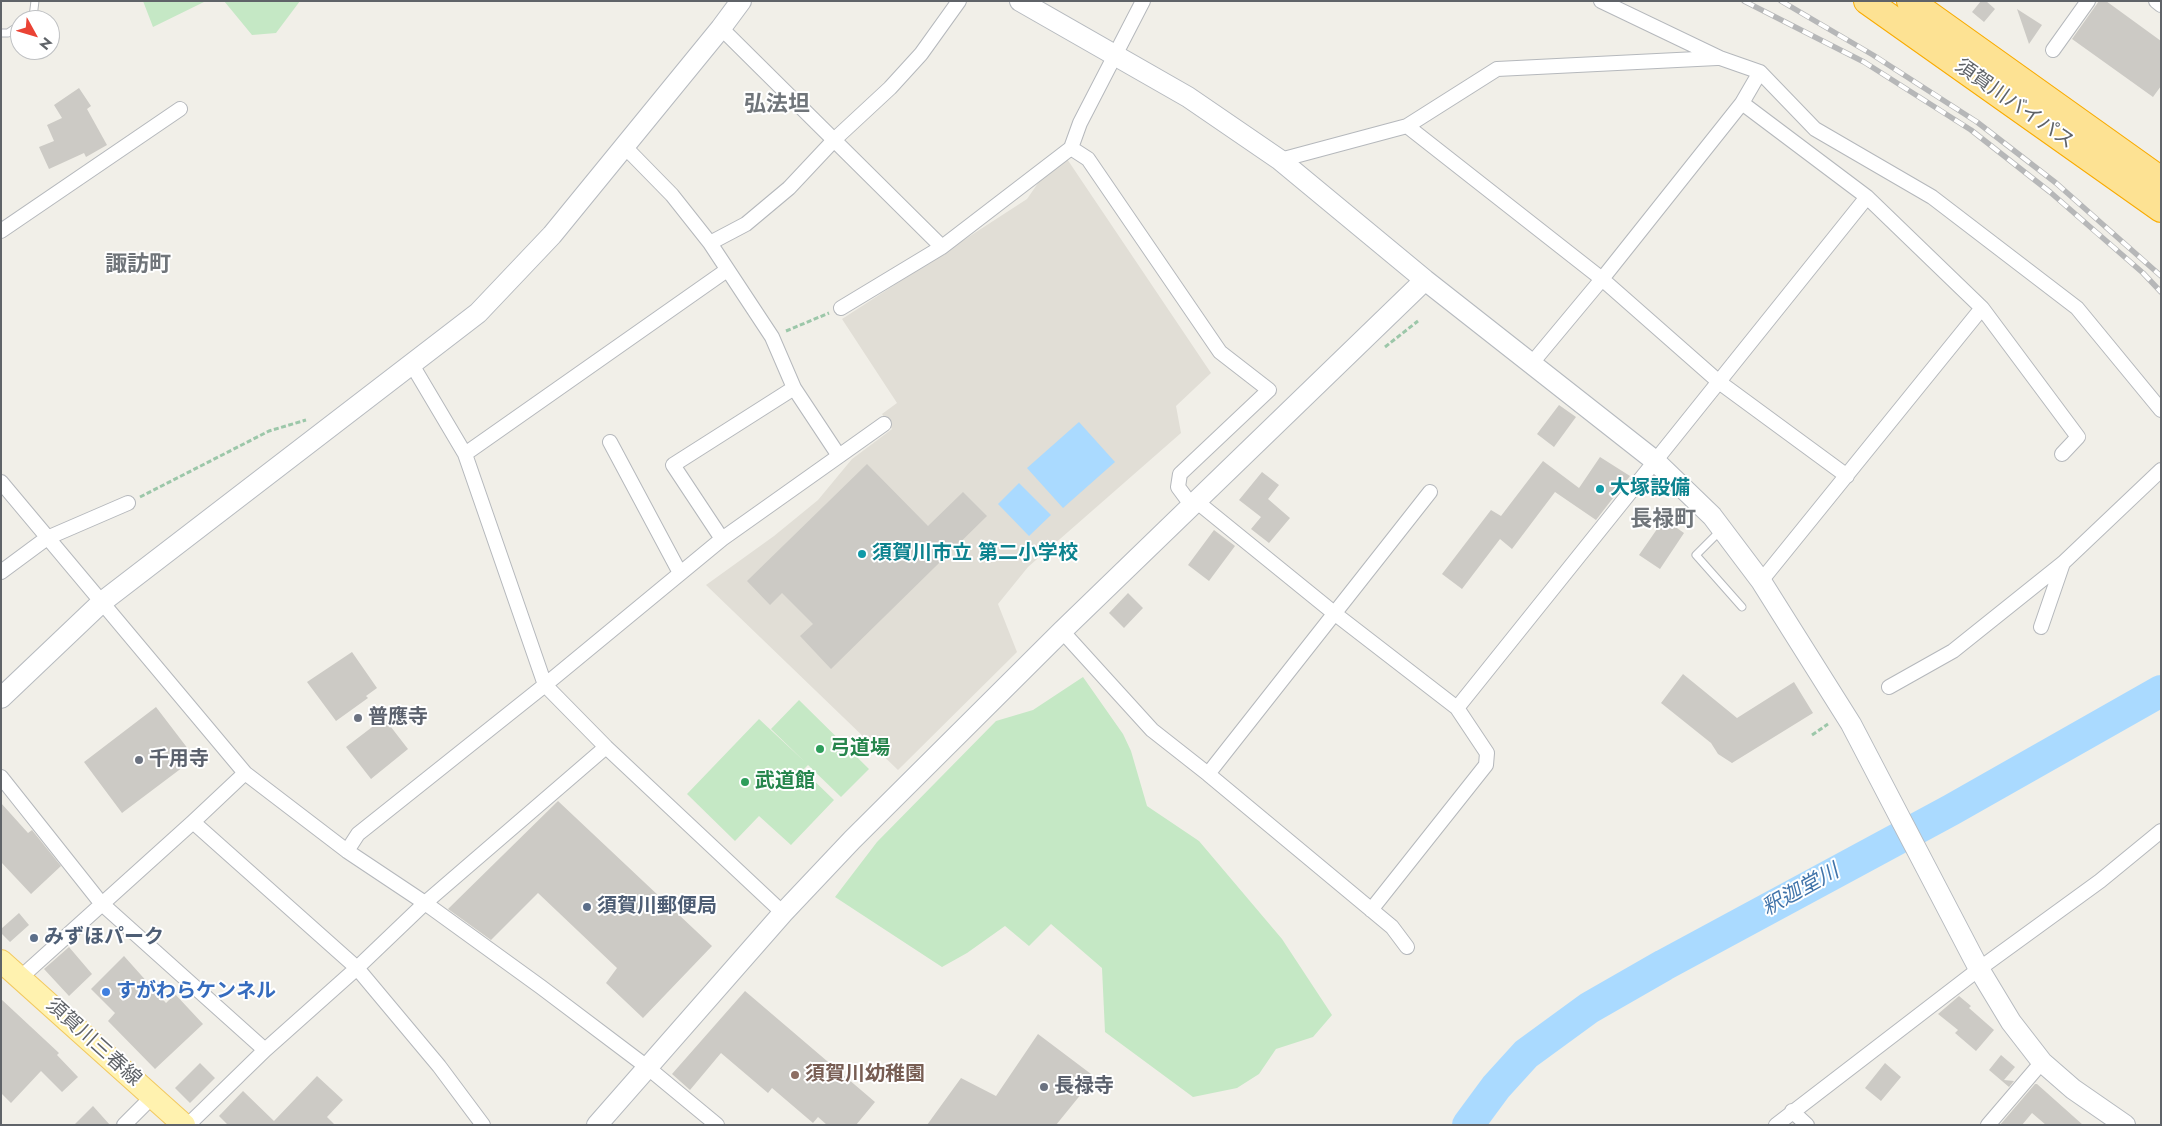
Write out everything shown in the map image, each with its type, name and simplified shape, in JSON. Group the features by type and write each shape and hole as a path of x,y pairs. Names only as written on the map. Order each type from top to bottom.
{"highway":[{"name":"須賀川バイパス","path":"1867,1 2161,209"},
{"name":"須賀川バイパス","path":"1910,1 2161,180"}],"main road":[{"name":"須賀川三春線","path":"1,961 186,1125"}],"street":[{"path":"1,698 102,602 331,424 478,313 552,235 722,28 741,1"},
{"path":"710,243 746,224 789,188 835,139 890,88 921,54 959,1"},
{"path":"1020,1 1188,97 1280,160 1425,280 1654,460 1712,516 1761,581 1851,724 1979,969 2011,1022 2042,1062 2073,1089 2125,1125"},
{"path":"841,308 942,247 1071,148 1080,123 1143,1"},
{"path":"1601,1 1720,58 1760,72 1815,129 1932,197 2076,308 2161,410"},
{"path":"2054,50 2088,1"},
{"path":"2156,1 2161,5"},
{"path":"722,28 942,247"},
{"path":"1280,160 1407,126 1497,69 1720,58"},
{"path":"1532,363 1602,280 1742,104 1760,72"},
{"path":"1742,104 1867,197 1982,308 2078,437 2062,454"},
{"path":"1,231 180,109"},
{"path":"1407,126 1602,280 1719,382 1847,476"},
{"path":"625,147 672,194 710,243 772,337 794,388 839,456"},
{"path":"1071,148 1088,159 1220,352 1269,390 1180,474 1178,487 1194,504 1457,708 1487,753 1486,765 1371,910"},
{"path":"1457,708 1654,460 1867,197"},
{"path":"465,454 727,270"},
{"path":"597,1125 783,913 852,840 1062,631 1425,280"},
{"path":"1761,581 1982,308"},
{"path":"411,363 465,454 545,685 606,747 783,913"},
{"path":"722,539 673,465 794,388"},
{"path":"347,851 358,834 545,685 722,539 884,424"},
{"path":"610,442 680,573"},
{"path":"1889,687 1953,651 2063,563 2161,470"},
{"path":"1,482 245,773 347,851 425,903 647,1067 717,1125"},
{"path":"1208,774 1430,492"},
{"path":"1,572 47,538 128,503"},
{"path":"2041,627 2063,563"},
{"path":"1062,631 1152,730 1208,774 1392,927 1407,947"},
{"path":"186,1125 264,1050 357,968 425,903 606,747"},
{"path":"20,978 245,773"},
{"path":"1,777 101,904 264,1050"},
{"path":"193,822 357,968 439,1066 482,1125"},
{"path":"1776,1125 1979,969 2100,881 2161,831"},
{"path":"1988,1125 2042,1062"},
{"path":"124,1125 153,1096"},
{"path":"1792,1111 1807,1125"}],"lane":[{"path":"1722,528 1696,555 1742,606"}],"path":[{"path":"772,337 841,308"},
{"path":"1378,353 1418,321"},
{"path":"128,503 269,430 310,419 331,424"},
{"path":"1812,735 1828,724"}],"shaded area":[{"path":"1061,150 1211,373 1176,406 1181,433 1028,567 998,604 1017,652 898,770 706,585 774,536 818,500 852,459 892,429 882,414 897,403 842,319 1027,199"}],"green space":[{"path":"143,1 206,1 153,27"},
{"path":"224,1 300,1 276,33 252,35"},
{"path":"1083,677 1123,734 1131,751 1147,806 1199,841 1282,939 1332,1015 1313,1037 1276,1049 1259,1074 1237,1088 1193,1097 1105,1032 1102,968 1051,924 1029,946 1005,926 967,953 942,967 835,897 877,842 996,721 1033,710"},
{"path":"799,700 869,769 841,797 808,765 803,770 834,800 791,845 759,816 735,841 687,794 759,719 805,762 771,729"}],"water":[{"path":"1079,422 1115,462 1063,508 1027,468"},
{"path":"1019,483 1051,515 1029,536 998,504"}],"building":[{"path":"1981,1 1986,1 1995,9 1984,22 1972,12"},
{"path":"2099,1 2106,1 2161,41 2161,86 2153,97 2072,39"},
{"path":"2017,9 2042,25 2029,44"},
{"path":"79,88 91,106 87,109 107,145 86,157 84,153 49,169 39,147 54,141 47,125 62,118 54,105"},
{"path":"1559,405 1576,417 1554,447 1537,434"},
{"path":"1600,457 1630,476 1596,520 1555,492 1512,549 1500,539 1462,589 1442,574 1491,510 1501,516 1543,461 1579,488"},
{"name":"須賀川市立 第二小学校","path":"867,464 928,526 963,492 987,516 831,669 800,636 813,624 782,593 770,605 747,581"},
{"path":"1262,472 1279,485 1268,499 1290,518 1269,543 1251,529 1261,517 1239,500"},
{"path":"1664,519 1684,533 1660,569 1639,555"},
{"path":"1214,530 1235,546 1209,581 1188,565"},
{"path":"1128,593 1143,608 1124,628 1109,613"},
{"path":"352,652 377,688 366,696 368,698 336,721 307,682"},
{"path":"1683,674 1737,718 1794,682 1813,713 1732,763 1718,754 1711,743 1661,703"},
{"name":"千用寺","path":"156,707 195,758 122,813 84,762"},
{"path":"384,718 408,749 371,779 346,747"},
{"path":"558,801 712,946 643,1018 606,983 617,968 538,893 491,940 448,909"},
{"path":"1,803 28,833 32,830 61,866 31,894 1,862"},
{"path":"19,913 29,925 10,942 1,933 1,929"},
{"path":"69,947 92,974 69,996 44,969"},
{"path":"124,956 166,1003 175,994 203,1024 155,1069 108,1021 115,1013 91,989"},
{"path":"745,991 875,1102 856,1125 827,1125 818,1117 813,1123 772,1088 768,1093 721,1053 690,1090 672,1074"},
{"path":"1959,996 1971,1006 1969,1008 1994,1030 1976,1051 1955,1033 1958,1030 1938,1014"},
{"path":"1,999 59,1053 57,1055 78,1077 62,1092 41,1071 11,1103 1,1093"},
{"name":"長禄寺","path":"1038,1034 1095,1077 1056,1125 927,1125 961,1078 996,1096"},
{"path":"2001,1055 2015,1067 2004,1080 2014,1081 2009,1087 1989,1070"},
{"path":"200,1063 215,1078 190,1103 175,1088"},
{"path":"1885,1063 1901,1077 1881,1101 1865,1088"},
{"path":"317,1076 343,1100 327,1117 335,1125 228,1125 219,1116 243,1091 274,1121"},
{"path":"2035,1084 2083,1125 2046,1125 2032,1113 2022,1125 2000,1125"},
{"path":"93,1106 110,1125 74,1125"}],"waterway":[{"name":"釈迦堂川","path":"1468,1125 1496,1087 1526,1054 1589,1008 1664,965 1951,810 2161,691"}],"railway":[{"path":"1744,1 1864,62 1971,130 2050,192 2143,273 2161,292"},
{"path":"1781,1 1873,55 1977,122 2056,183 2161,276"}],"place":[{"name":"大塚設備","path":"1600,489"},
{"name":"須賀川市立 第二小学校","path":"862,554"},
{"name":"普應寺","path":"358,718"},
{"name":"弓道場","path":"820,749"},
{"name":"千用寺","path":"139,760"},
{"name":"武道館","path":"745,782"},
{"name":"須賀川郵便局","path":"587,907"},
{"name":"みずほパーク","path":"34,938"},
{"name":"すがわらケンネル","path":"106,992"},
{"name":"須賀川幼稚園","path":"795,1075"},
{"name":"長禄寺","path":"1044,1087"}],"district":[{"name":"弘法坦","path":"777,106"},
{"name":"諏訪町","path":"138,266"},
{"name":"長禄町","path":"1663,521"}]}
